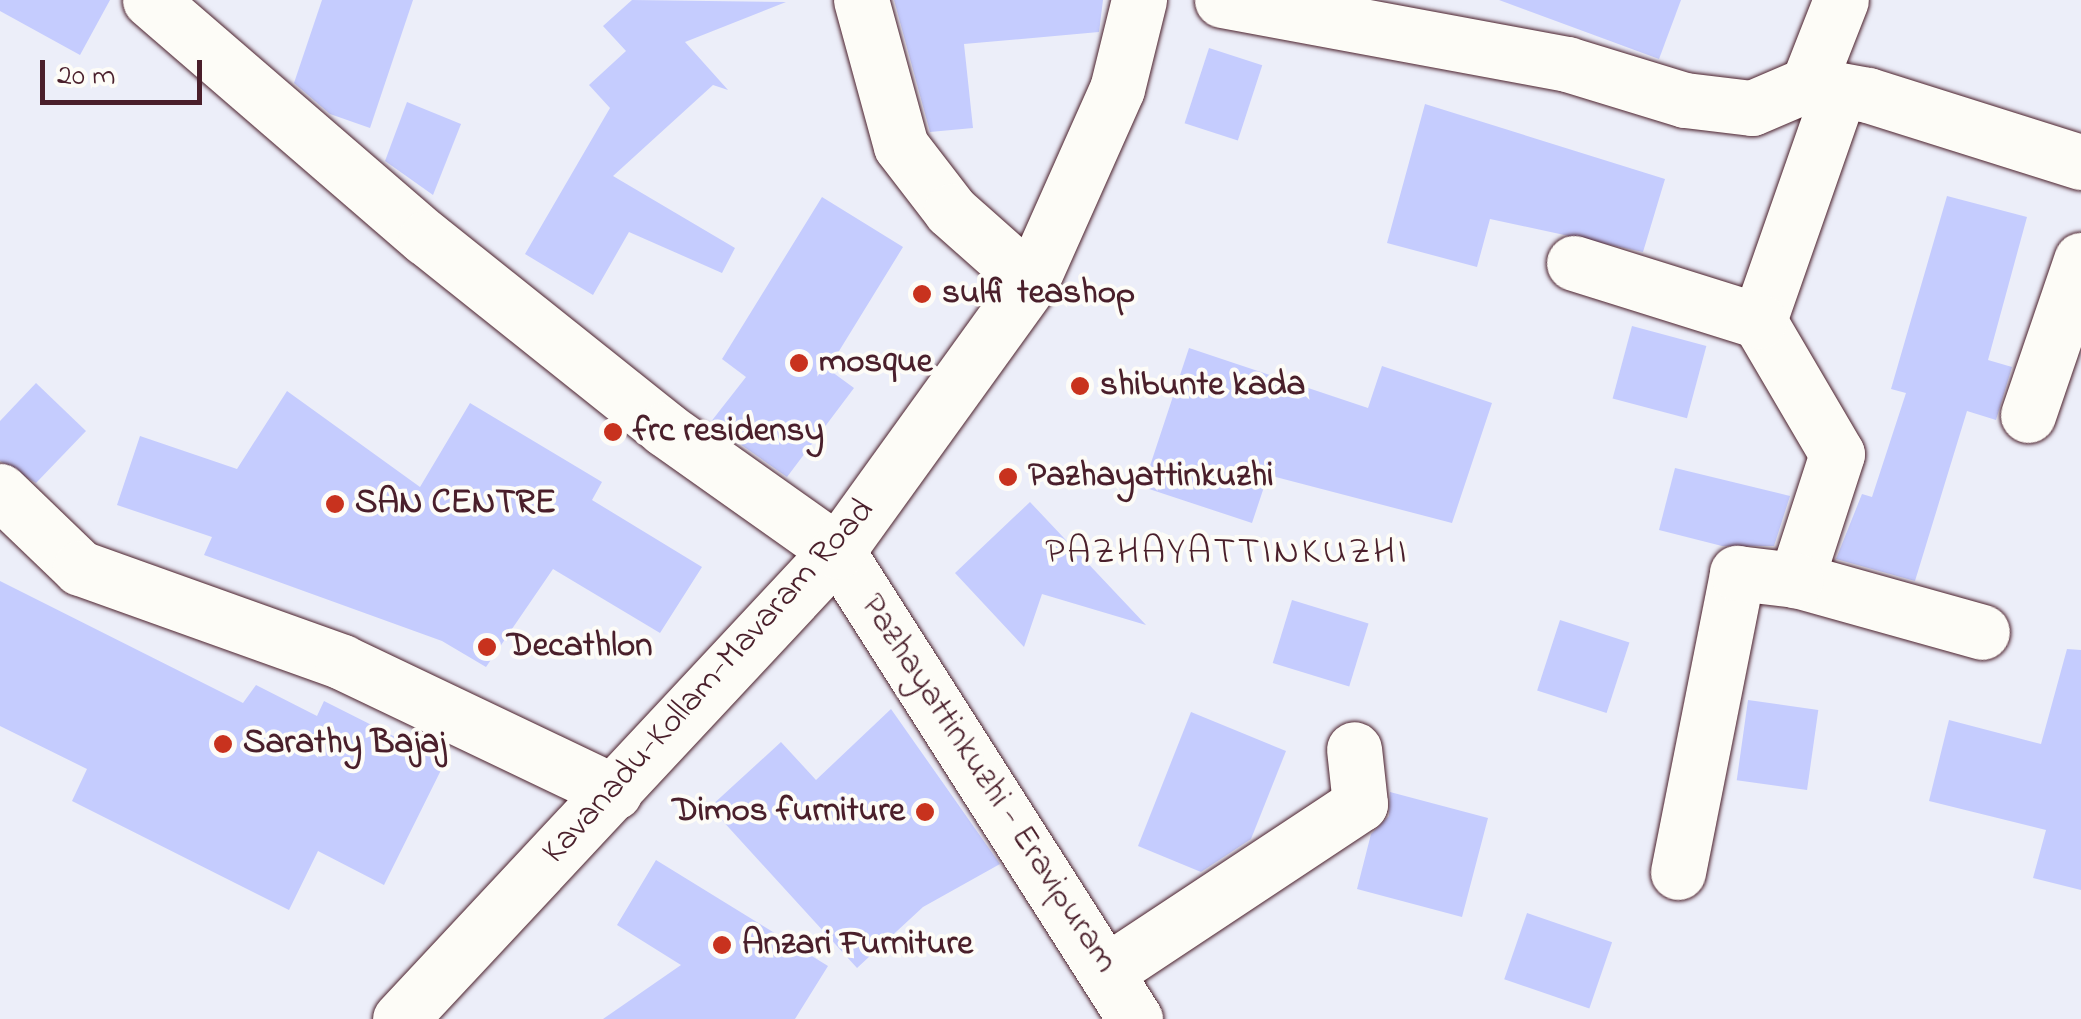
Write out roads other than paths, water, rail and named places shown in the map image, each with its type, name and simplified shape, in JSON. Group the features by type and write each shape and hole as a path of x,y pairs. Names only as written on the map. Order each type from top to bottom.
{"street":[{"path":"150,0 441,250 666,428 837,550"},
{"path":"861,0 901,146 951,212 1031,282"},
{"name":"Kavanadu-Kollam-Mavaram Road","path":"400,1019 837,550 1031,282 1117,89 1138,0"},
{"path":"1222,0 1567,64 1685,100 1752,108 1823,88 2081,162"},
{"path":"1760,320 1823,88 1842,0"},
{"path":"2028,415 2081,260"},
{"path":"1574,263 1760,320 1837,454 1796,580"},
{"path":"0,490 80,568 342,662 615,792"},
{"name":"Pazhayattinkuzhi - Eravipuram","path":"837,550 1109,970 1136,1019"},
{"path":"1678,872 1737,573 1796,580 1982,632"},
{"path":"1109,970 1360,804 1354,749"}],"place":[{"name":"sulfi teashop","path":"922,294"},
{"name":"mosque","path":"799,363"},
{"name":"shibunte kada","path":"1080,386"},
{"name":"frc residensy","path":"613,432"},
{"name":"Pazhayattinkuzhi","path":"1008,477"},
{"name":"SAN CENTRE","path":"335,504"},
{"name":"Decathlon","path":"487,647"},
{"name":"Sarathy Bajaj","path":"223,744"},
{"name":"Dimos furniture","path":"925,812"},
{"name":"Anzari Furniture","path":"722,945"}],"district":[{"name":"PAZHAYATTINKUZHI","path":"1227,554"}]}
